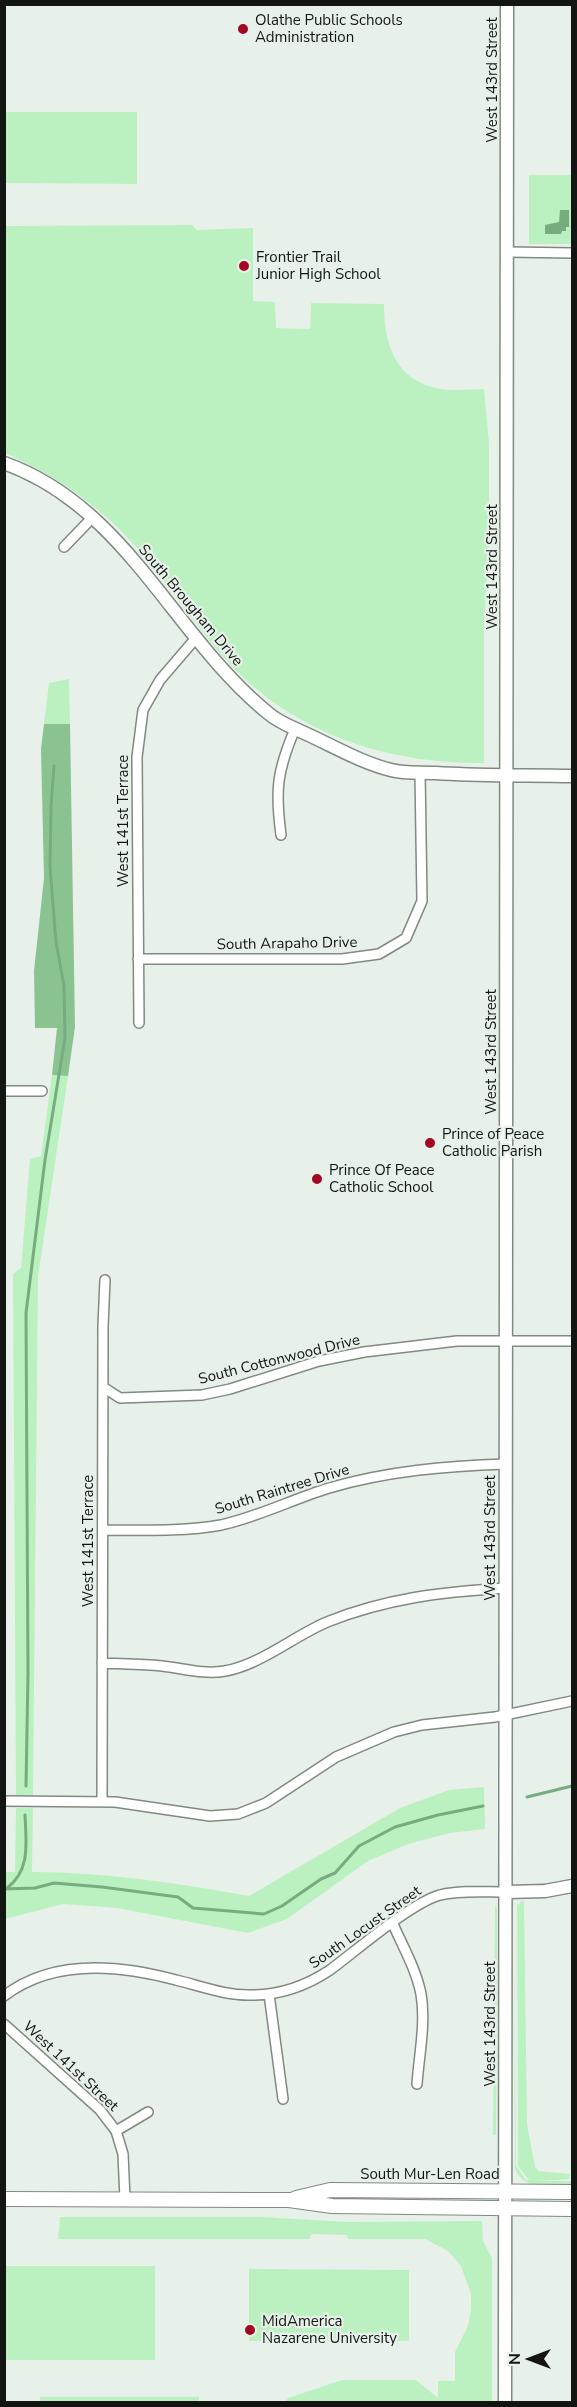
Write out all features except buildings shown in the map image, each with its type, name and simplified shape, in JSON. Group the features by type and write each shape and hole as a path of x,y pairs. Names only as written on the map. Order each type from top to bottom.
{"main road":[{"name":"South Mur-Len Road","path":"289,2200 330,2190 573,2192"},
{"name":"South Mur-Len Road","path":"4,2199 289,2200 332,2206 573,2209"}],"street":[{"name":"West 143rd Street","path":"505,2403 507,4"},
{"path":"508,252 573,253"},
{"name":"South Brougham Drive","path":"4,463 16,467 73,500 132,556 219,665 269,714 295,729 330,747 392,771 573,776"},
{"path":"64,547 92,518"},
{"name":"West 141st Terrace","path":"139,1023 138,757 143,710 160,680 196,638"},
{"path":"281,835 277,783 282,760 295,729"},
{"name":"South Arapaho Drive","path":"138,959 342,959 379,954 406,938 422,902 420,772"},
{"path":"4,1091 42,1091"},
{"name":"West 141st Terrace","path":"102,1802 105,1280"},
{"name":"South Cottonwood Drive","path":"103,1387 120,1398 202,1395 230,1389 319,1361 364,1352 457,1341 573,1341"},
{"name":"South Raintree Drive","path":"103,1530 170,1530 206,1527 248,1517 314,1493 366,1478 422,1469 506,1464"},
{"path":"102,1663 161,1666 202,1672 228,1671 250,1663 326,1623 357,1611 426,1594 505,1588"},
{"path":"4,1801 142,1804 210,1816 238,1814 266,1803 336,1757 394,1732 447,1720 506,1714 573,1701"},
{"name":"South Locust Street","path":"4,1996 21,1984 38,1977 93,1968 140,1971 240,1995 287,1991 315,1980 420,1903 438,1895 453,1892 545,1890 573,1886"},
{"path":"393,1924 412,1966 421,1997 417,2084"},
{"path":"268,1994 283,2099"},
{"name":"West 141st Street","path":"4,2024 100,2110 116,2131 123,2154 125,2199"},
{"name":"West 141st Street","path":"116,2131 148,2112"}],"shaded area":[{"path":"5,112 137,112 137,184 5,183"},
{"path":"529,175 572,175 572,244 529,244"},
{"path":"560,210 569,210 569,227 566,227 566,231 562,231 561,234 545,234 545,225 559,222"},
{"name":"Frontier Trail Junior High School","path":"192,225 197,230 253,228 253,301 275,302 276,328 310,329 311,303 384,304 386,331 393,355 408,374 419,382 438,389 484,389 489,443 489,540 484,627 484,763 414,758 379,751 314,727 284,710 256,689 230,664 136,547 107,518 76,493 42,471 5,453 5,226"},
{"path":"69,679 70,724 44,724 49,683"},
{"path":"44,724 70,724 75,1027 68,1076 52,1075 57,1028 35,1028 34,971 44,878 41,749"},
{"path":"52,1075 68,1076 38,1277 33,1796 16,1796 13,1274 21,1268 30,1159 41,1156"},
{"path":"484,1787 485,1829 450,1833 408,1844 368,1861 287,1919 248,1933 117,1908 63,1904 5,1919 5,1872 15,1872 16,1808 33,1808 32,1872 141,1879 249,1896 400,1808 449,1790"},
{"path":"521,1901 524,1901 527,2124 535,2167 539,2171 570,2174 569,2179 538,2181 572,2181 572,2185 539,2186 531,2184 519,2176 515,2168 514,1906 516,2166 526,2180 529,2180 518,2166 517,1903 519,1905"},
{"path":"495,1904 497,1911 496,2135 493,2135"},
{"path":"60,2217 262,2217 347,2222 482,2221 483,2241 492,2258 492,2402 285,2402 288,2398 342,2380 416,2380 438,2398 438,2381 455,2381 455,2352 468,2326 471,2294 461,2266 448,2251 425,2239 348,2239 347,2235 311,2234 310,2239 58,2239"},
{"path":"5,2266 155,2266 155,2360 5,2360"},
{"path":"249,2269 409,2270 409,2341 249,2341"},
{"path":"40,2397 199,2397 199,2402 40,2402"}],"waterway":[{"path":"26,1786 28,1674 26,1313 45,1160 65,1038 64,986 56,942 50,867 54,766"},
{"path":"527,1797 572,1786"},
{"path":"4,1889 35,1888 54,1883 102,1887 178,1897 193,1908 264,1914 282,1906 321,1879 335,1873 359,1846 395,1827 483,1806"},
{"path":"7,1888 15,1881 24,1864 25,1815"}],"place":[{"name":"Olathe Public Schools Administration","path":"243,29"},
{"name":"Frontier Trail Junior High School","path":"244,266"},
{"name":"Prince of Peace Catholic Parish","path":"430,1143"},
{"name":"Prince Of Peace Catholic School","path":"317,1179"},
{"name":"MidAmerica Nazarene University","path":"250,2330"}]}
